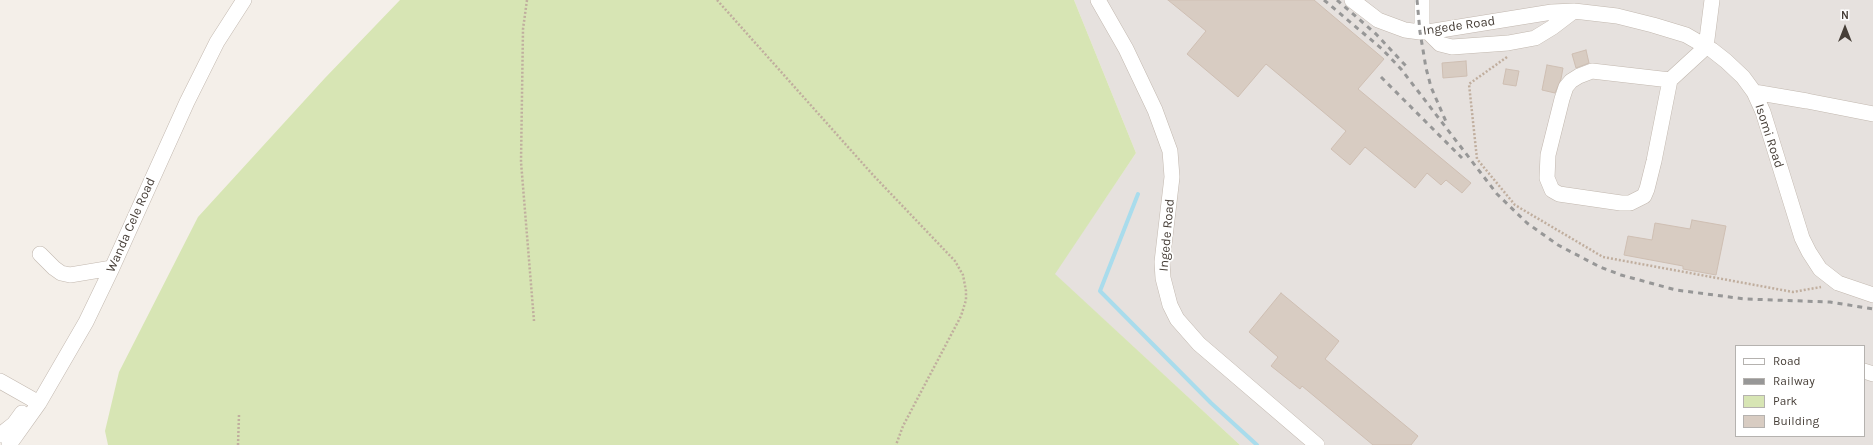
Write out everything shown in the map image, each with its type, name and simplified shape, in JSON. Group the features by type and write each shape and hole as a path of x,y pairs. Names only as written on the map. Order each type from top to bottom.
{"street":[{"name":"Wanda Cele Road","path":"9,445 82,329 112,268 187,102 217,42 244,0"},
{"name":"Ingede Road","path":"1098,0 1126,49 1155,110 1170,151 1172,177 1162,262 1163,278 1170,305 1178,319 1198,344 1317,445"},
{"name":"Ingede Road","path":"1352,0 1378,20 1405,30 1425,32 1552,6 1574,11"},
{"path":"1422,0 1425,32 1440,44 1452,47 1501,44 1535,38 1554,27 1574,11"},
{"path":"1670,80 1592,71 1571,81 1566,87 1562,99 1548,155 1547,178 1552,190 1559,194 1568,196 1621,203 1630,203 1644,196 1648,188 1670,80 1706,47 1712,0"},
{"name":"Isomi Road","path":"1574,11 1617,16 1653,25 1686,36 1726,60 1743,77 1754,92 1763,112 1788,196 1809,252 1820,269 1838,284 1873,296"},
{"path":"1754,92 1873,114"},
{"path":"40,254 54,268 62,273 70,275 112,268"},
{"path":"0,381 36,401 14,424 0,435"}],"path":[{"path":"527,0 523,29 521,162 534,321"},
{"path":"716,0 867,169 955,262 963,275 966,300 961,316 903,426 896,445"},
{"path":"238,445 239,416"}],"shaded area":[{"path":"1074,0 1873,0 1873,445 1240,445 1054,274 1136,153"}],"green space":[{"path":"400,0 1074,0 1136,153 1055,274 1240,445 108,445 105,431 119,372 198,217 325,78"}],"building":[{"path":"1168,0 1314,0 1384,59 1358,89 1471,183 1462,193 1446,180 1441,185 1427,173 1415,188 1365,147 1350,165 1331,149 1346,131 1266,64 1238,97 1187,54 1206,31"},
{"path":"1586,50 1589,63 1576,68 1572,54"},
{"path":"1466,61 1467,76 1443,78 1442,63"},
{"path":"1547,65 1563,68 1561,79 1555,93 1542,90"},
{"path":"1506,69 1519,71 1516,86 1503,84"},
{"path":"1692,220 1726,226 1716,275 1683,269 1683,266 1624,255 1628,236 1652,240 1655,223 1690,229"},
{"path":"1281,293 1339,341 1325,359 1418,436 1411,445 1373,445 1302,386 1300,389 1271,366 1278,357 1249,332"}],"waterway":[{"path":"1138,194 1100,291 1211,403 1257,445"}],"railway":[{"path":"1324,0 1382,49 1401,69 1497,194 1527,223 1558,245 1600,267 1621,275 1676,290 1745,299 1830,302 1873,309"},
{"path":"1337,0 1376,34 1406,66"},
{"path":"1417,0 1420,32 1426,68 1431,87 1447,124"},
{"path":"1381,77 1462,158"}]}
